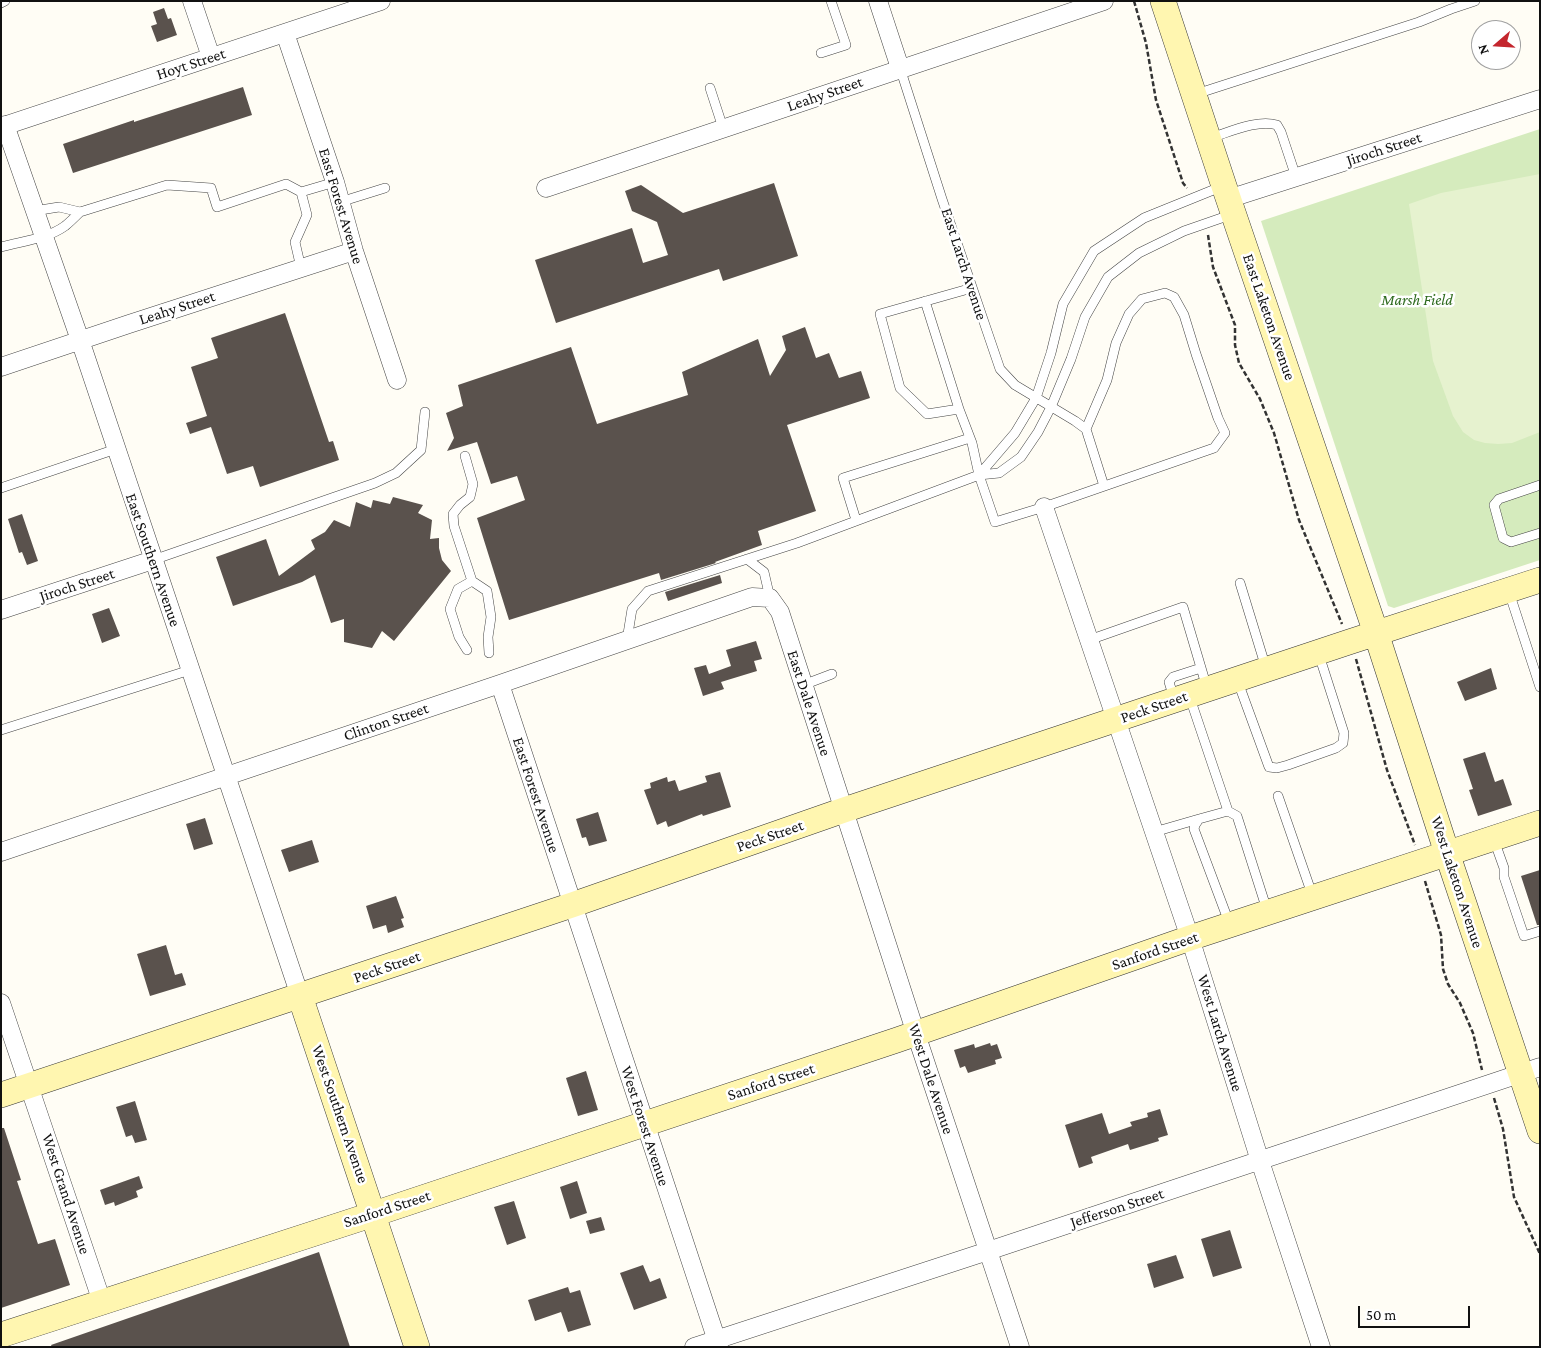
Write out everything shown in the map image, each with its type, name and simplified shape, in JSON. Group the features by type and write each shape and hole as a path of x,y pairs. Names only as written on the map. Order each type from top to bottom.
{"street":[{"path":"192,1 211,57"},
{"name":"Hoyt Street","path":"3,126 381,1"},
{"name":"East Larch Avenue","path":"878,1 900,68"},
{"name":"Leahy Street","path":"546,188 1104,1"},
{"name":"East Laketon Avenue","path":"1163,1 1228,199 1376,633"},
{"name":"East Forest Avenue","path":"285,33 335,182 354,251 397,380"},
{"name":"Jiroch Street","path":"1228,199 1540,99"},
{"name":"East Southern Avenue","path":"3,126 80,340 300,996"},
{"name":"Leahy Street","path":"1,367 354,251"},
{"path":"1044,507 1116,720"},
{"name":"Jiroch Street","path":"1,610 153,560"},
{"name":"Peck Street","path":"1,1095 572,905 844,810 1116,720 1193,688 1237,679 1540,580"},
{"name":"Clinton Street","path":"1,852 752,597 770,598"},
{"name":"East Dale Avenue","path":"770,598 780,612 844,810"},
{"name":"West Laketon Avenue","path":"1376,633 1447,853 1530,1070 1540,1132"},
{"name":"East Forest Avenue","path":"500,684 572,905"},
{"name":"West Larch Avenue","path":"1116,720 1190,938 1321,1347"},
{"name":"West Dale Avenue","path":"844,810 1020,1347"},
{"name":"Sanford Street","path":"1,1335 374,1214 916,1034 1190,938 1540,823"},
{"name":"West Forest Avenue","path":"572,905 717,1343"},
{"name":"West Southern Avenue","path":"300,996 417,1347"},
{"name":"West Grand Avenue","path":"1,1002 102,1302"},
{"name":"Jefferson Street","path":"694,1347 717,1343 1530,1070"}],"lane":[{"path":"1,2 5,1"},
{"path":"821,53 846,45 831,1"},
{"path":"1194,95 1419,22 1475,1"},
{"name":"East Larch Avenue","path":"900,68 1000,369 1015,385 1086,429"},
{"path":"710,88 723,128"},
{"path":"1209,139 1258,123 1269,122 1277,125 1296,177"},
{"path":"1,246 43,237 65,226 80,212 167,185 211,188 217,206 286,184 302,192 335,182"},
{"path":"340,202 385,188"},
{"path":"301,268 295,242 307,215 302,192"},
{"path":"979,475 1015,433 1036,398 1051,353 1063,304 1094,251 1144,218 1228,199"},
{"path":"627,640 632,609 648,591 797,543 979,475 999,473 1021,457 1038,432 1051,407 1071,359 1085,317 1108,277 1139,253 1184,231 1228,199"},
{"path":"34,211 59,207 80,212"},
{"path":"959,409 927,414 900,388 880,314 972,288"},
{"path":"925,301 970,438 979,475 995,522 1044,507 1214,448 1225,433 1196,354 1184,314 1174,297 1164,293 1142,299 1129,314 1116,343 1107,380 1086,429 1104,486"},
{"path":"153,560 375,483 396,473 421,450 425,412"},
{"path":"856,520 843,478 970,438"},
{"path":"1,488 116,449"},
{"path":"465,456 473,484 470,497 460,504 453,514 454,526 472,581 487,591 491,617 488,637 489,653"},
{"path":"1540,485 1499,499 1494,505 1503,538 1511,542 1540,533"},
{"path":"747,559 764,572 770,598"},
{"path":"467,650 459,637 450,608 458,589 472,581"},
{"path":"1240,582 1267,669"},
{"path":"1509,590 1540,687"},
{"path":"1089,640 1183,607 1193,688 1228,811"},
{"path":"1237,679 1269,767 1277,768 1288,765 1336,748 1343,743 1344,733 1318,652"},
{"path":"1,730 190,670"},
{"path":"803,685 832,674"},
{"path":"1278,796 1314,897"},
{"path":"1154,832 1228,811 1237,816 1267,912"},
{"path":"1200,818 1194,829 1230,925"},
{"path":"1494,837 1504,868 1504,877 1524,936 1540,931"}],"green space":[{"name":"Marsh Field","path":"1540,129 1540,560 1394,608 1388,606 1261,221"},
{"path":"1540,174 1540,432 1512,443 1485,443 1474,440 1463,432 1453,416 1433,361 1409,204 1441,193"}],"building":[{"path":"164,8 168,19 171,18 177,35 157,42 151,26 157,24 153,12"},
{"path":"243,87 252,115 73,173 63,144"},
{"path":"774,183 798,256 723,281 719,269 556,323 535,260 632,228 643,263 668,255 657,222 632,211 625,191 641,185 683,213"},
{"path":"285,313 329,442 333,441 339,460 260,487 253,466 227,474 211,427 190,434 186,423 207,416 191,367 218,358 211,338"},
{"path":"805,327 816,358 829,353 839,378 861,371 870,398 787,425 816,511 758,531 762,545 716,563 661,580 659,573 509,620 477,518 525,500 517,476 491,484 477,442 447,451 454,438 446,413 463,406 458,385 571,347 597,424 688,395 682,372 758,339 770,376 786,350 782,336"},
{"path":"393,497 423,505 418,513 432,520 430,539 439,538 442,560 451,571 394,641 382,631 372,648 344,642 344,619 331,623 315,575 302,582 233,606 216,557 266,539 279,576 315,549 311,540 325,532 334,520 350,527 356,502 371,508 373,500 390,504"},
{"path":"22,514 38,561 27,565 22,552 19,553 8,519"},
{"path":"720,575 722,583 668,601 665,592"},
{"path":"109,608 120,636 102,643 92,614"},
{"path":"756,641 762,659 754,661 757,671 721,682 724,689 703,696 694,668 706,665 709,674 731,666 726,650"},
{"path":"1491,668 1497,689 1465,701 1457,682"},
{"path":"1485,752 1495,782 1503,779 1512,805 1478,816 1469,790 1473,789 1463,759"},
{"path":"720,772 731,807 703,816 702,814 668,827 666,821 657,825 644,790 651,788 650,783 667,777 668,782 675,780 679,791 707,782 705,776"},
{"path":"598,812 607,841 589,846 586,837 582,838 576,819"},
{"path":"205,818 213,844 194,850 186,824"},
{"path":"312,840 319,862 289,872 281,850"},
{"path":"1540,870 1540,925 1537,925 1521,876"},
{"path":"396,896 404,918 401,919 404,927 388,933 386,925 373,929 366,906"},
{"path":"166,945 175,975 182,973 186,985 150,996 137,954"},
{"path":"990,1043 991,1046 997,1044 1002,1058 995,1060 996,1064 968,1073 965,1066 960,1068 954,1050 974,1044 975,1048"},
{"path":"586,1071 598,1110 578,1116 566,1078"},
{"path":"135,1101 147,1140 135,1143 132,1135 126,1137 116,1107"},
{"path":"1160,1109 1168,1135 1158,1138 1159,1141 1130,1150 1128,1144 1091,1157 1093,1163 1079,1168 1065,1125 1102,1113 1109,1134 1132,1126 1130,1122 1148,1117 1147,1113"},
{"path":"1,1128 4,1128 21,1180 17,1181 38,1244 55,1239 70,1285 1,1308"},
{"path":"139,1176 143,1188 136,1191 138,1197 115,1206 114,1202 105,1205 100,1190"},
{"path":"577,1181 587,1213 570,1219 560,1187"},
{"path":"514,1201 526,1238 507,1245 494,1207"},
{"path":"601,1217 605,1230 590,1234 586,1221"},
{"path":"1230,1230 1242,1268 1213,1277 1201,1239"},
{"path":"319,1252 350,1347 52,1347 51,1345"},
{"path":"1176,1255 1184,1278 1154,1288 1147,1264"},
{"path":"643,1265 650,1282 660,1278 667,1298 634,1310 620,1273"},
{"path":"568,1287 570,1293 580,1290 591,1325 568,1332 561,1312 535,1321 528,1300"}]}
